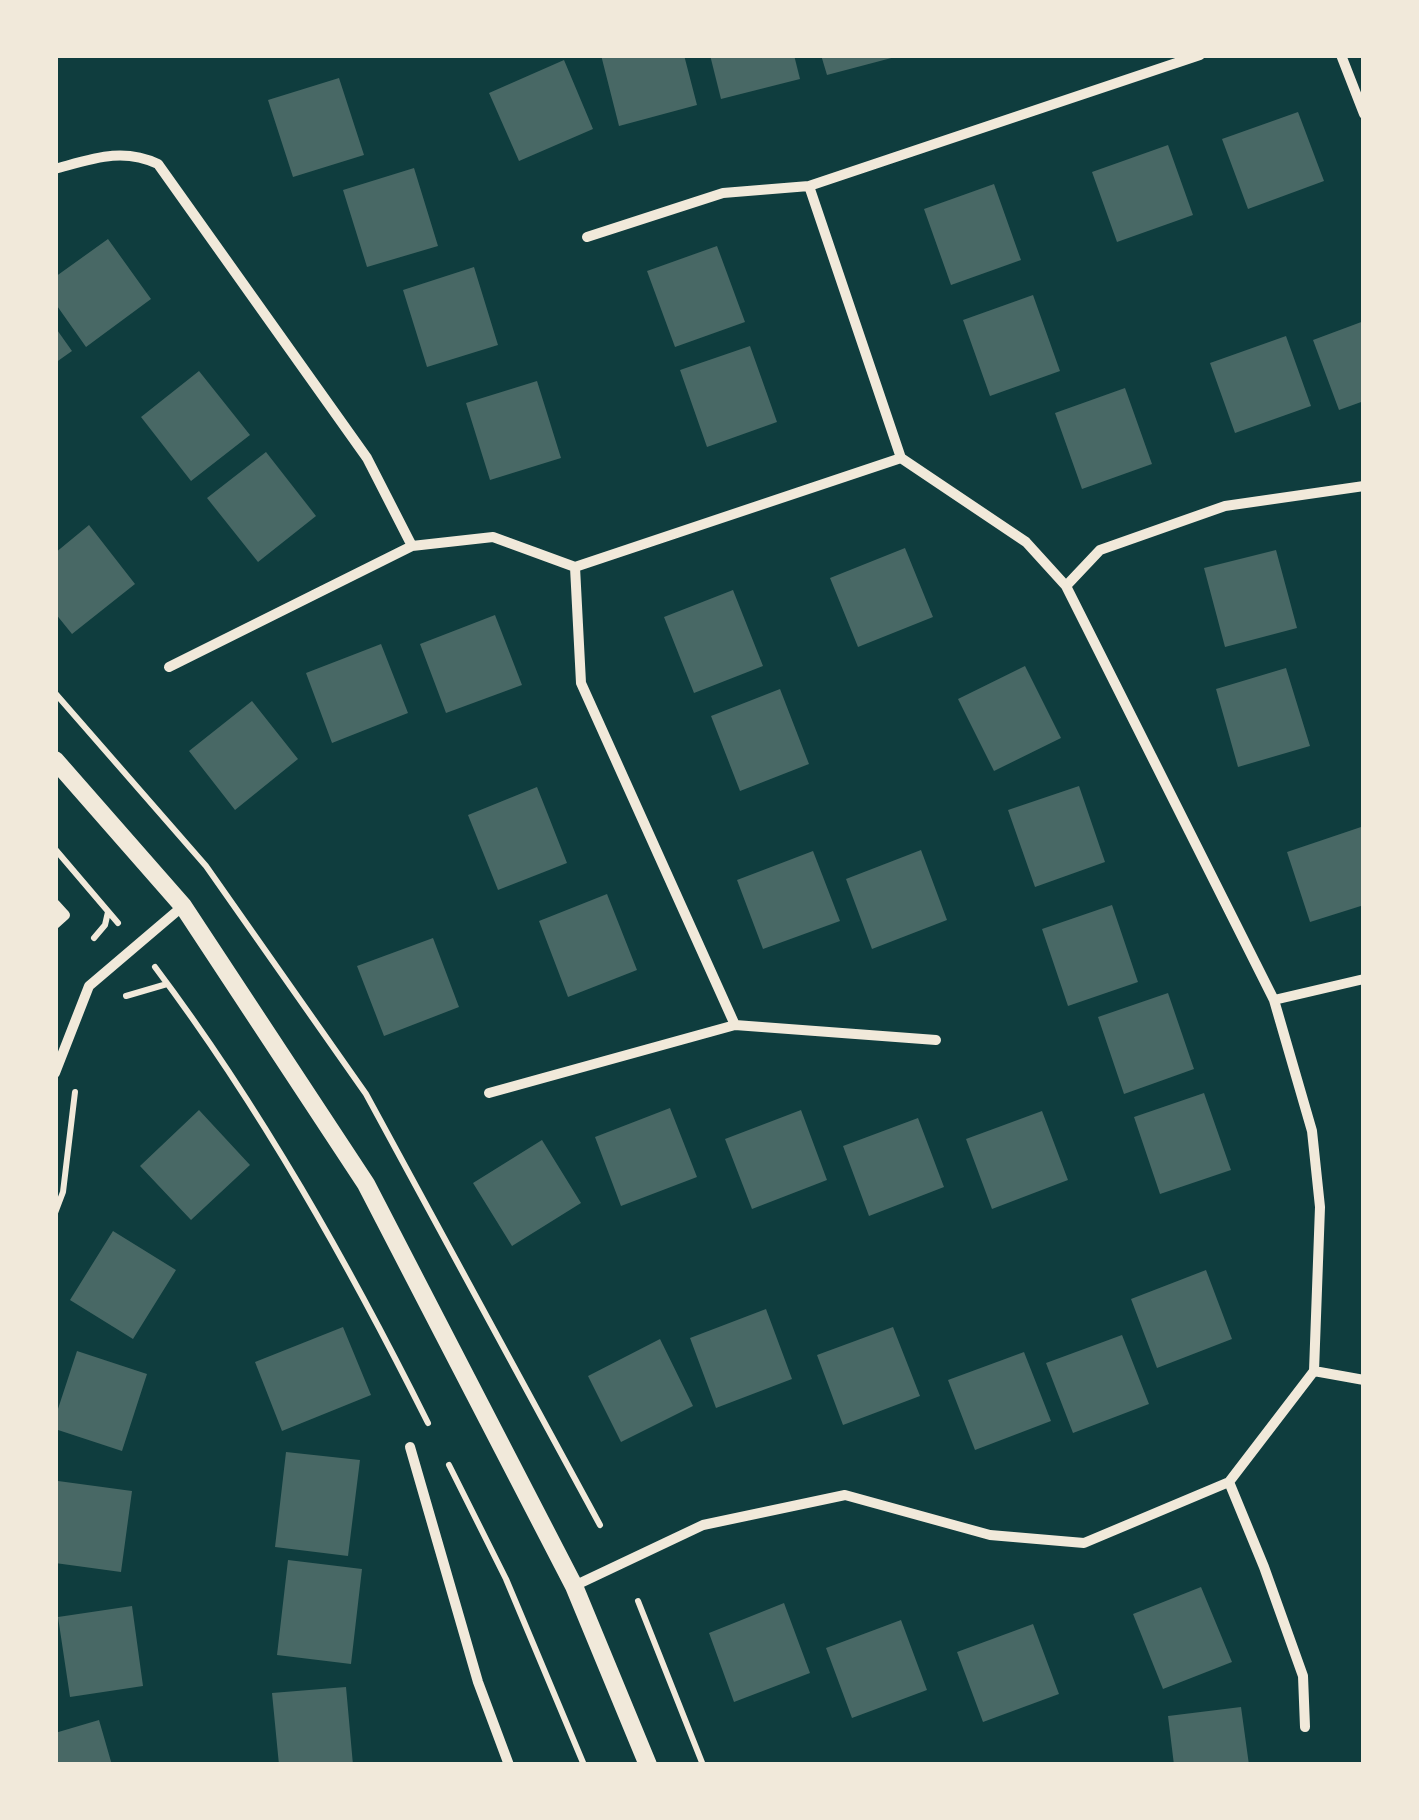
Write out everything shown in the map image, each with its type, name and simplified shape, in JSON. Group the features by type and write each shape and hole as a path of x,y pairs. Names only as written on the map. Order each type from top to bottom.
{"street":[{"path":"587,237 723,193 809,186 1200,55"},
{"path":"1341,55 1364,114"},
{"path":"55,169 114,154 138,155 158,164 367,458 412,546"},
{"path":"574,1586 702,1525 845,1495 990,1536 1084,1543 1229,1482 1314,1371 1320,1207 1312,1131 1274,1000 1066,586 1026,542 901,458 809,186"},
{"path":"169,667 412,546 493,537 575,567 901,458"},
{"path":"1066,586 1100,550 1225,506 1364,486"},
{"path":"575,567 581,683 735,1025"},
{"path":"55,760 183,906 366,1184 574,1586 648,1765"},
{"path":"55,904 65,915 55,924"},
{"path":"55,1073 89,986 183,906"},
{"path":"1274,1000 1364,979"},
{"path":"489,1093 735,1025 936,1040"},
{"path":"1314,1371 1364,1380"},
{"path":"410,1447 478,1682 510,1765"},
{"path":"1229,1482 1302,1676 1305,1728"}],"path":[{"path":"55,849 114,918"},
{"path":"117,999 168,984 231,1072 375,1316 436,1439"},
{"path":"55,1212 63,1192 75,1084"},
{"path":"375,1316 387,1309"},
{"path":"445,1456 506,1579 584,1765"},
{"path":"638,1601 704,1765"}],"building":[{"path":"601,55 684,55 697,105 619,126"},
{"path":"710,55 794,55 800,79 721,99"},
{"path":"821,55 899,55 899,56 827,75"},
{"path":"564,60 593,129 519,161 489,93"},
{"path":"339,78 364,155 293,177 268,100"},
{"path":"1298,112 1324,181 1248,209 1222,139"},
{"path":"1168,145 1193,215 1117,242 1092,172"},
{"path":"414,168 438,246 367,267 343,190"},
{"path":"994,184 1021,260 951,285 924,209"},
{"path":"108,239 151,299 86,347 55,303 55,277"},
{"path":"717,246 745,322 675,347 647,271"},
{"path":"474,267 498,345 427,367 403,290"},
{"path":"1033,295 1060,371 990,396 963,320"},
{"path":"1364,321 1364,401 1339,410 1313,340"},
{"path":"55,327 72,351 55,363"},
{"path":"1286,336 1311,406 1235,433 1210,363"},
{"path":"750,346 777,422 707,447 680,370"},
{"path":"199,371 250,435 191,481 141,417"},
{"path":"537,381 561,458 490,480 466,403"},
{"path":"1125,388 1152,464 1082,489 1055,413"},
{"path":"266,452 316,516 258,562 207,498"},
{"path":"89,525 135,584 72,634 55,613 55,553"},
{"path":"905,548 933,617 858,647 830,578"},
{"path":"1276,550 1297,628 1225,647 1204,568"},
{"path":"733,590 763,666 694,693 664,617"},
{"path":"495,615 522,685 446,713 420,644"},
{"path":"381,644 408,713 332,743 306,673"},
{"path":"1025,666 1061,738 994,771 958,699"},
{"path":"1286,668 1310,746 1238,767 1216,689"},
{"path":"780,689 809,764 740,791 711,716"},
{"path":"252,701 298,759 235,810 189,751"},
{"path":"1079,786 1105,862 1035,887 1008,810"},
{"path":"537,787 567,863 498,890 468,815"},
{"path":"1364,826 1364,905 1310,922 1287,852"},
{"path":"921,850 947,920 872,949 846,879"},
{"path":"813,851 840,921 763,949 737,880"},
{"path":"607,894 637,970 568,997 539,921"},
{"path":"1112,905 1138,982 1068,1006 1042,929"},
{"path":"433,938 459,1007 384,1036 357,966"},
{"path":"1168,993 1194,1069 1124,1094 1098,1017"},
{"path":"1204,1093 1231,1170 1160,1194 1134,1117"},
{"path":"670,1108 697,1177 621,1206 595,1137"},
{"path":"199,1110 250,1165 191,1220 140,1166"},
{"path":"801,1110 827,1180 752,1209 725,1139"},
{"path":"1042,1111 1068,1180 992,1209 966,1139"},
{"path":"918,1118 944,1187 869,1216 843,1146"},
{"path":"542,1140 581,1203 512,1246 473,1183"},
{"path":"113,1231 176,1270 133,1339 70,1300"},
{"path":"1206,1270 1232,1339 1157,1368 1131,1299"},
{"path":"766,1309 792,1379 716,1408 690,1338"},
{"path":"343,1327 371,1395 282,1431 255,1362"},
{"path":"893,1327 920,1396 843,1425 817,1355"},
{"path":"1122,1335 1149,1404 1073,1433 1046,1363"},
{"path":"660,1339 693,1406 621,1442 588,1376"},
{"path":"77,1351 147,1374 122,1451 55,1429"},
{"path":"1024,1352 1051,1421 975,1450 948,1380"},
{"path":"286,1452 360,1460 348,1556 275,1547"},
{"path":"58,1481 132,1491 121,1572 55,1563"},
{"path":"288,1560 362,1569 351,1664 277,1655"},
{"path":"1201,1587 1232,1662 1163,1689 1133,1614"},
{"path":"784,1603 810,1673 734,1702 709,1633"},
{"path":"132,1606 143,1686 70,1697 58,1617"},
{"path":"901,1620 927,1690 852,1718 826,1648"},
{"path":"1033,1624 1059,1694 983,1722 957,1652"},
{"path":"346,1687 353,1765 279,1765 272,1693"},
{"path":"1241,1707 1249,1765 1174,1765 1168,1716"},
{"path":"99,1720 112,1765 55,1765 55,1733"}]}
